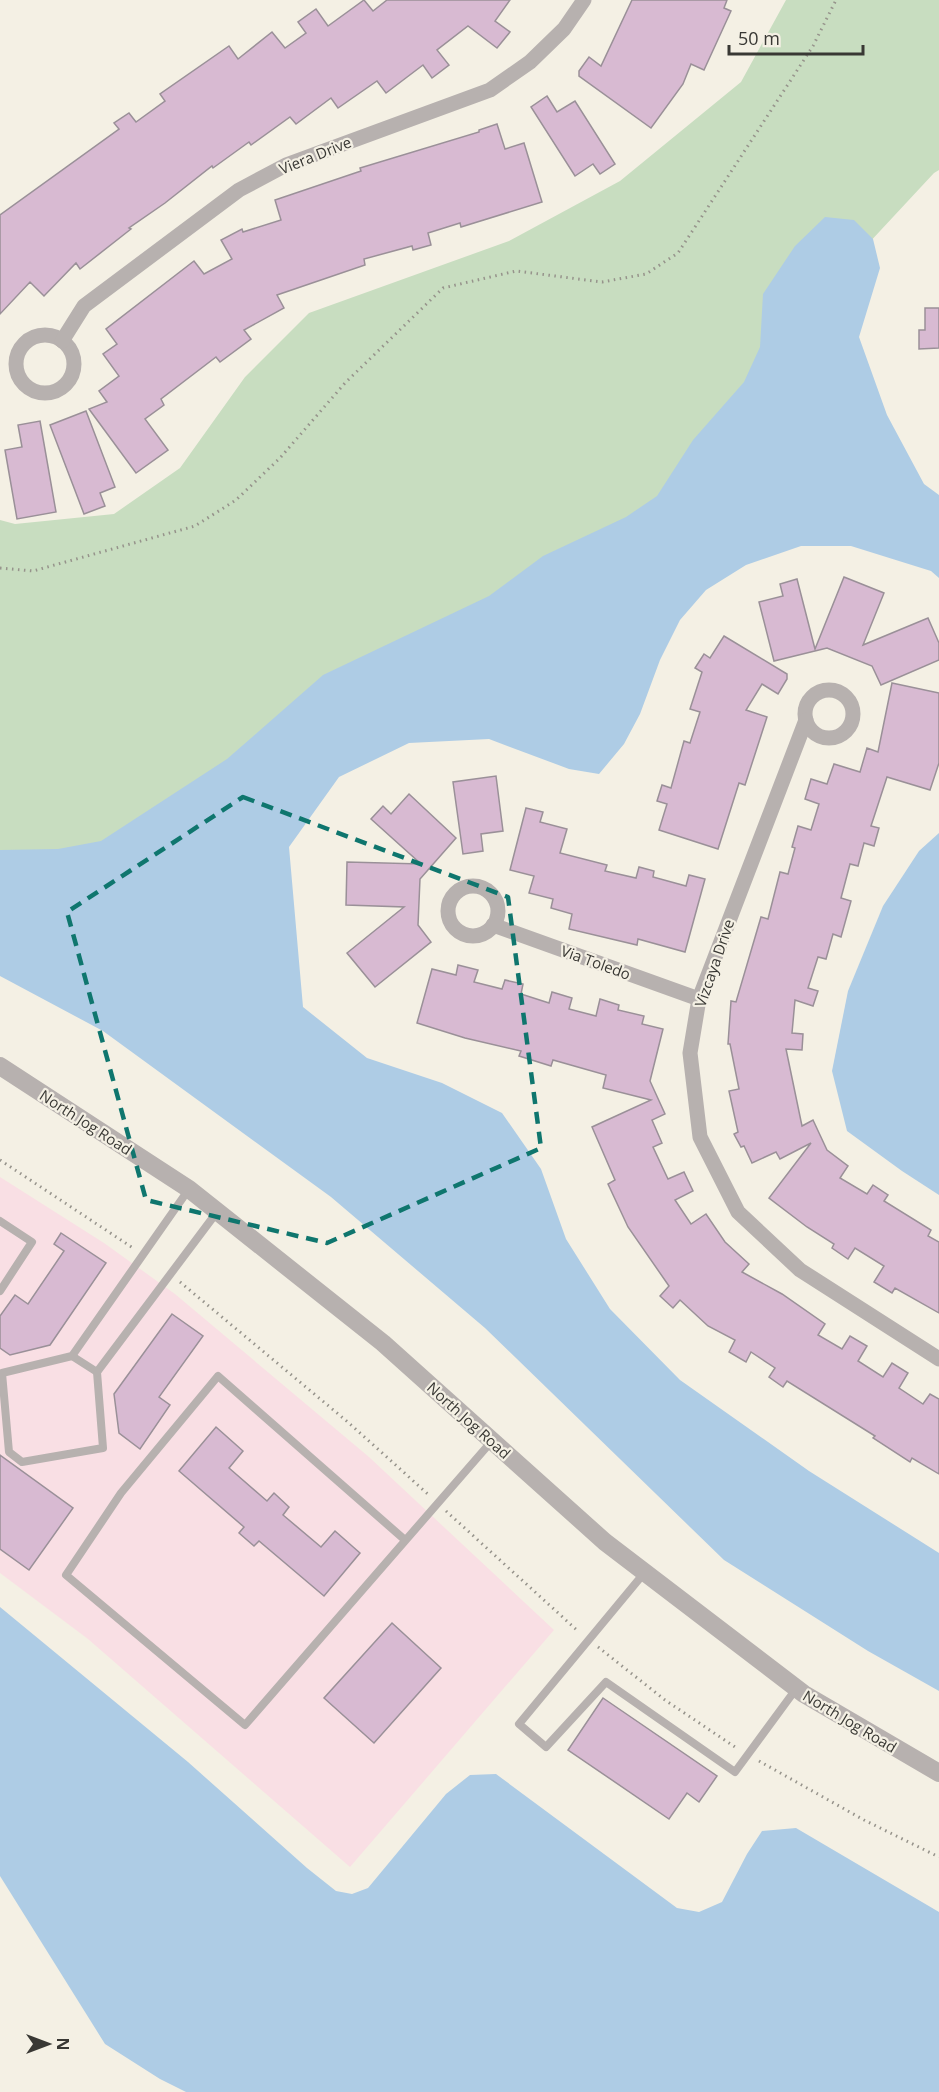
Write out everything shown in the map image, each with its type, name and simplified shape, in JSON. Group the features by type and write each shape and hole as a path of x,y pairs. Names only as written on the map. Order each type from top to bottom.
{"street":[{"name":"Viera Drive","path":"62,341 84,306 239,190 286,165 490,90 530,62 564,30 584,0"},
{"name":"Vizcaya Drive","path":"806,720 699,999 690,1053 700,1137 738,1212 800,1270 939,1359"},
{"name":"Via Toledo","path":"493,925 699,999"},
{"name":"North Jog Road","path":"0,1066 189,1189 383,1343 605,1542 797,1688 939,1773"}],"lane":[{"path":"189,1189 72,1356 2,1373 9,1452 22,1462 103,1448 97,1372 217,1211"},
{"path":"0,1221 32,1242 0,1292"},
{"path":"72,1356 97,1372"},
{"path":"405,1540 218,1376 121,1493 66,1575 245,1725 492,1441"},
{"path":"645,1572 519,1724 546,1747 606,1682 735,1772 797,1688"}],"path":[{"path":"0,568 33,571 195,526 236,500 280,458 345,383 443,288 516,271 602,282 646,274 678,253 813,46 836,0"},
{"path":"0,1160 143,1255"},
{"path":"170,1275 194,1292 349,1423 572,1627 665,1700 748,1755 864,1820 939,1857"}],"highlighted area":[{"path":"243,797 508,897 541,1148 327,1243 146,1200 67,912"}],"shaded area":[{"path":"0,1177 104,1243 175,1294 369,1457 554,1630 350,1867 88,1639 0,1573"}],"green space":[{"path":"786,0 939,0 939,170 840,274 765,424 108,870 0,871 0,520 15,524 114,514 180,468 245,377 309,313 509,241 620,181 741,82"}],"water":[{"path":"825,217 854,220 873,239 880,268 859,337 887,415 924,484 939,495 939,578 931,571 851,546 801,546 746,565 706,590 680,620 660,660 640,714 624,744 599,774 569,769 489,739 409,743 339,777 289,847 303,1007 367,1058 442,1083 502,1113 541,1169 566,1239 610,1309 680,1380 809,1471 939,1553 939,1691 868,1651 724,1560 485,1328 331,1197 103,1031 0,976 0,850 58,849 101,841 227,759 323,675 489,596 543,556 626,517 657,496 693,440 744,382 760,347 763,294 795,246"},
{"path":"939,833 939,1195 847,1131 832,1071 848,991 883,906 919,851"},
{"path":"0,1607 188,1762 336,1891 352,1894 368,1888 446,1794 470,1775 496,1774 677,1908 699,1912 722,1902 762,1831 796,1828 939,1912 939,2092 186,2092 160,2079 105,2044 0,1876"}],"building":[{"path":"364,0 373,11 387,0 510,0 495,21 510,32 497,48 468,26 437,50 449,65 432,78 423,65 386,93 377,81 338,108 331,98 296,124 290,117 251,145 249,142 213,168 212,166 129,228 131,229 80,269 76,263 44,296 30,282 0,314 0,215 119,129 114,123 129,113 136,122 165,101 160,94 229,46 238,59 272,32 285,48 306,33 298,22 316,9 328,26"},
{"path":"632,0 727,0 724,8 731,11 704,70 691,64 683,84 651,128 579,76 579,71 589,57 601,66"},
{"path":"547,96 557,112 575,101 615,164 600,174 593,164 575,176 531,107"},
{"path":"497,124 505,149 524,143 542,202 461,227 460,223 428,233 431,245 413,250 412,246 364,259 365,265 277,295 284,308 244,330 251,339 220,362 216,357 161,399 164,405 145,419 168,450 136,473 89,409 107,402 99,391 119,376 103,354 117,344 106,329 194,261 204,274 232,259 221,240 242,229 243,232 281,220 275,200 361,171 360,168 479,132 479,130"},
{"path":"925,308 939,308 939,348 919,349 919,330 925,330"},
{"path":"86,411 115,487 100,493 105,506 84,514 50,425"},
{"path":"40,421 56,512 17,519 5,450 22,447 18,425"},
{"path":"844,577 884,593 863,645 928,618 939,643 939,660 881,685 872,666 827,648 774,661 759,602 783,596 780,584 797,579 815,649"},
{"path":"724,636 787,674 787,679 778,694 762,684 746,710 767,717 745,785 739,783 718,849 659,830 667,804 657,801 662,785 671,788 684,741 690,743 700,712 690,709 702,672 695,668 704,654 710,658"},
{"path":"892,683 939,693 939,763 930,790 887,777 871,826 879,828 874,846 864,843 858,866 850,864 841,898 851,901 841,937 833,934 826,959 818,957 808,988 818,991 813,1006 795,1000 792,1033 803,1034 802,1050 786,1049 802,1126 813,1120 827,1150 848,1166 840,1178 867,1194 873,1185 888,1195 884,1201 931,1230 928,1236 939,1242 939,1313 895,1288 892,1293 874,1282 884,1266 855,1248 848,1259 832,1248 834,1244 769,1198 811,1143 780,1159 776,1152 752,1163 744,1146 741,1147 734,1134 738,1132 729,1091 739,1089 730,1044 728,1044 731,1001 736,1002 761,917 768,919 780,872 788,874 798,826 811,830 819,804 805,799 811,779 827,784 834,764 860,772 867,748 878,752"},
{"path":"496,776 503,831 481,834 483,851 463,854 453,782"},
{"path":"409,794 456,838 420,879 418,925 431,942 375,987 347,953 404,907 346,905 347,862 421,864 371,819 383,806 391,814"},
{"path":"526,808 543,812 540,822 567,829 560,853 607,865 605,871 636,878 639,867 654,871 653,877 686,886 689,875 705,879 685,952 638,939 637,945 569,929 572,914 551,908 553,899 529,893 534,876 510,870"},
{"path":"458,965 478,970 474,982 502,989 505,980 523,984 521,994 549,1003 552,992 572,998 569,1009 596,1016 600,999 619,1005 618,1010 644,1016 642,1024 663,1029 650,1081 665,1114 652,1120 662,1143 653,1147 668,1179 684,1172 693,1191 675,1200 691,1224 706,1214 725,1242 749,1264 742,1272 782,1294 825,1324 818,1335 842,1349 850,1336 867,1346 858,1361 883,1377 892,1363 908,1373 899,1388 923,1404 930,1394 939,1399 939,1474 912,1458 910,1462 873,1438 875,1436 787,1381 783,1387 769,1377 775,1368 751,1352 746,1362 729,1352 735,1340 708,1326 680,1300 673,1308 660,1296 669,1286 628,1227 608,1184 615,1180 592,1127 651,1100 603,1088 606,1075 553,1060 551,1066 519,1056 521,1051 465,1038 417,1023 432,969 456,975"},
{"path":"61,1233 106,1263 50,1345 10,1355 0,1348 0,1316 15,1295 28,1304 64,1251 54,1244"},
{"path":"172,1314 203,1336 159,1397 170,1405 140,1449 119,1433 114,1394"},
{"path":"216,1427 243,1451 229,1468 267,1501 274,1493 289,1507 283,1515 321,1547 335,1531 360,1553 324,1596 259,1541 254,1546 239,1533 244,1527 179,1471"},
{"path":"0,1455 73,1508 29,1570 0,1549"},
{"path":"392,1623 441,1668 374,1743 324,1698"},
{"path":"603,1698 717,1776 699,1802 687,1793 669,1819 568,1750"}]}
